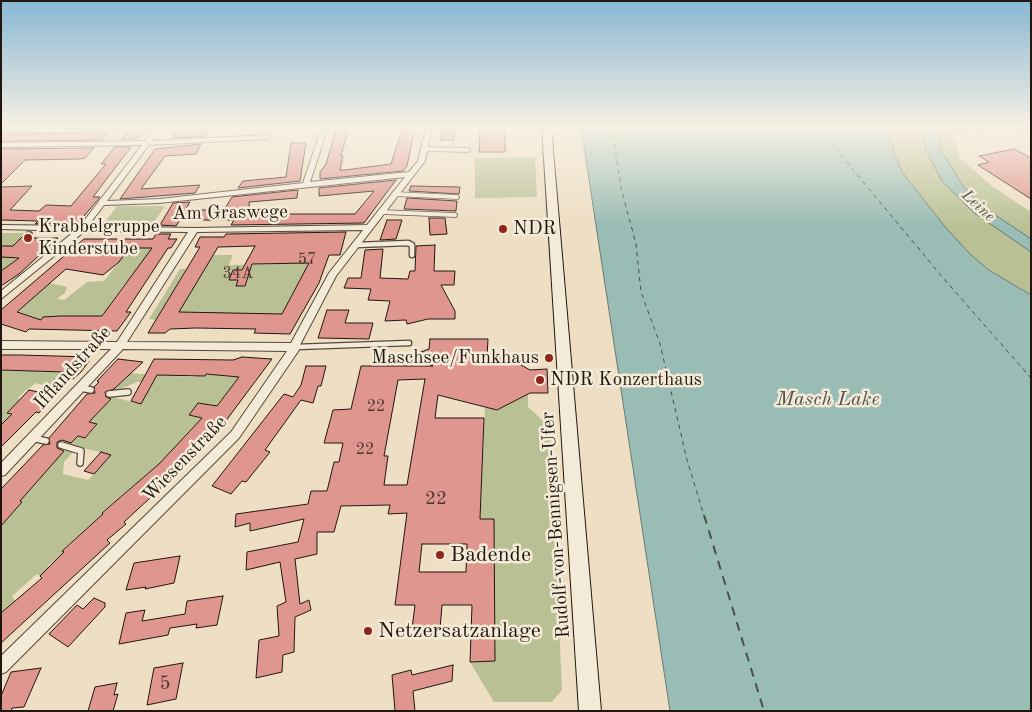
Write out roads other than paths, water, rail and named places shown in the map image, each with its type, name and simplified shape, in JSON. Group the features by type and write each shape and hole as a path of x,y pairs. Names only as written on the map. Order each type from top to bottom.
{"street":[{"path":"1,296 82,229 135,160"},
{"path":"306,185 314,160"},
{"name":"Wiesenstraße","path":"1,667 235,435 296,347 332,275 421,160"},
{"name":"Rudolf-von-Bennigsen-Ufer","path":"548,160 590,711"},
{"path":"102,203 159,201 410,174"},
{"name":"Am Graswege","path":"1,227 194,230 370,228"},
{"name":"Ifflandstraße","path":"1,470 32,438 86,389 120,346 194,230"},
{"path":"1,345 296,347"}],"lane":[{"path":"394,194 457,197"},
{"path":"381,212 455,215"},
{"path":"356,245 408,243 412,245 412,255"},
{"path":"296,347 409,343"},
{"path":"109,394 128,392"},
{"path":"32,438 46,442"},
{"path":"61,445 80,451 82,454 80,463"}],"water":[{"name":"Masch Lake","path":"586,160 897,160 902,172 946,228 971,255 989,270 1031,295 1031,711 670,711"},
{"name":"Leine","path":"931,160 947,160 963,186 982,206 1031,239 1031,252 973,212 942,181"}],"place":[{"name":"NDR","path":"503,229"},
{"name":"Krabbelgruppe Kinderstube","path":"28,238"},
{"name":"Maschsee/Funkhaus","path":"549,358"},
{"name":"NDR Konzerthaus","path":"540,380"},
{"name":"Badende","path":"440,555"},
{"name":"Netzersatzanlage","path":"368,631"}]}
